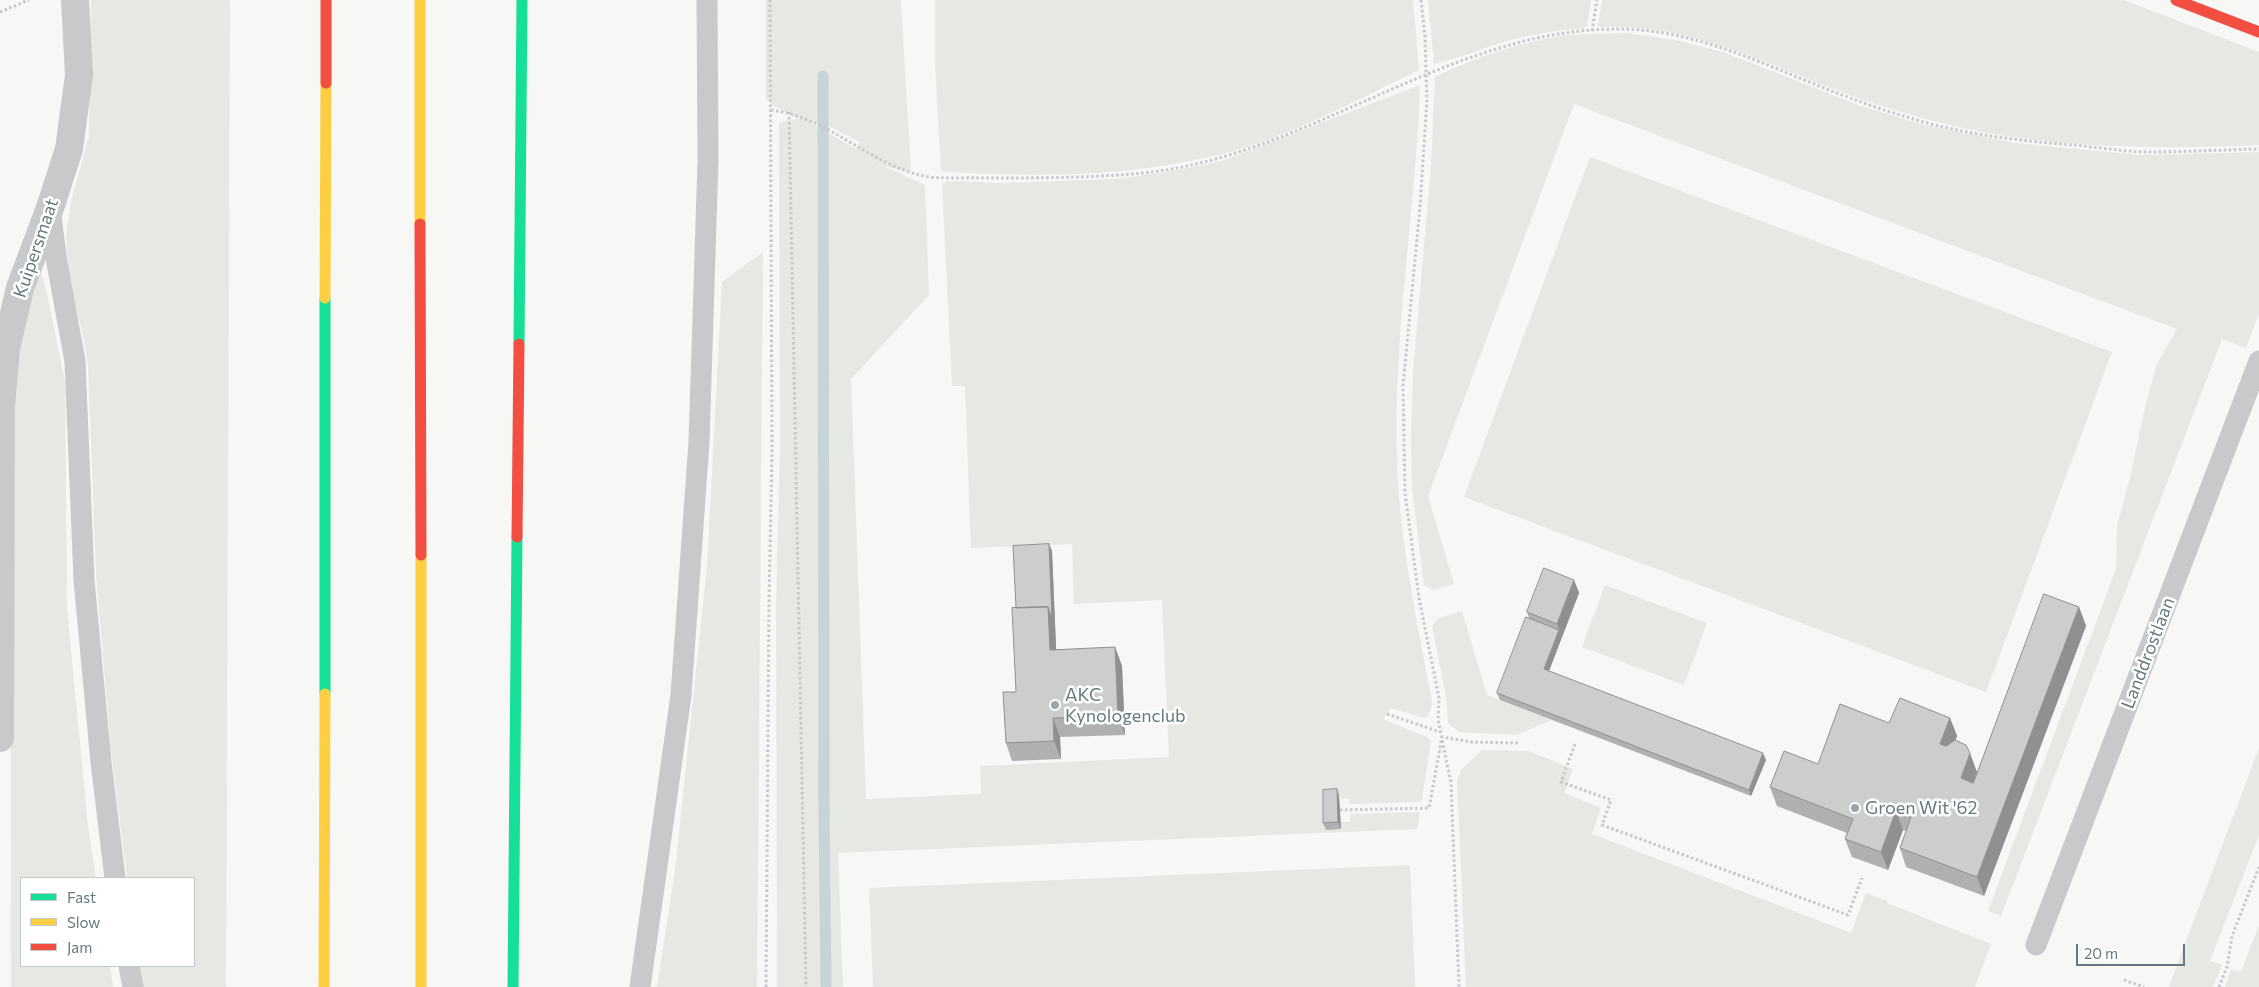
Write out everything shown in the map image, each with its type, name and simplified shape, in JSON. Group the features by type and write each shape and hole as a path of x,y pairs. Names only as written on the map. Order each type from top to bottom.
{"main road":[{"path":"324,987 326,0"},
{"path":"420,0 421,987"},
{"path":"513,987 522,0"},
{"path":"2176,0 2259,32"}],"street":[{"name":"Kuipersmaat","path":"0,738 2,396 6,348 20,288 50,208 68,149 79,74 76,0"}],"lane":[{"path":"640,987 680,695 700,442 708,161 707,0"},
{"path":"50,208 57,263 75,362 84,580 101,762 115,877"},
{"name":"Landdrostlaan","path":"2036,945 2259,361"},
{"path":"129,967 133,987"}],"path":[{"path":"0,12 29,0"},
{"path":"766,987 772,450 772,110 770,0"},
{"path":"1421,0 1427,76 1420,207 1403,386 1405,483 1419,598 1439,698 1438,719 1451,783 1459,987"},
{"path":"1592,31 1597,0"},
{"path":"772,110 789,112 808,119 837,133 888,164 922,176 1039,178 1146,173 1221,158 1256,146 1500,47 1562,33 1626,29 1676,36 1724,49 1862,103 1926,122 2016,140 2141,152 2259,149"},
{"path":"789,112 806,987"},
{"path":"1387,714 1441,733"},
{"path":"1442,738 1472,742 1518,742"},
{"path":"1340,810 1429,808 1442,738"},
{"path":"1575,744 1561,782 1611,800 1602,825 1848,915 1862,878"},
{"path":"2219,987 2227,967 2232,936 2259,867"},
{"path":"2124,980 2144,987"}],"shaded area":[{"path":"91,0 230,0 226,987 143,987 139,967 195,967 195,877 127,877 111,750 96,574 88,365 82,331 72,294 66,234 71,202 89,136"},
{"path":"766,0 901,0 911,172 883,166 925,185 929,295 851,379 866,799 981,794 980,766 1169,757 1162,600 1074,604 1072,544 971,548 965,386 952,386 942,184 947,181 1004,183 1115,179 1168,172 1222,161 1420,85 1418,132 1398,365 1397,458 1398,489 1405,550 1432,701 1431,710 1427,717 1423,718 1391,708 1383,719 1427,737 1431,741 1420,802 1350,804 1349,799 1340,798 1339,796 1340,822 1350,822 1350,814 1417,812 1420,813 1417,829 838,853 843,987 777,987 776,604 780,450 779,123 799,119 773,105 766,99","holes":["809,122 827,125 860,142 856,149"]},
{"path":"935,0 1413,0 1419,70 1295,129 1218,155 1151,168 1083,174 1015,175 947,172 941,170 935,63"},
{"path":"1428,0 1591,0 1587,26 1584,29 1552,32 1521,38 1434,64"},
{"path":"1602,0 2124,0 2259,52 2259,145 2133,147 2091,145 2007,136 1966,129 1863,100 1735,50 1702,40 1669,32 1635,27 1600,27 1598,25"},
{"path":"1627,33 1675,40 1723,52 1861,106 1925,125 2015,143 2140,155 2259,152 2259,314 2246,348 2222,339 2001,916 1988,911 2116,569 2117,526 2131,474 2146,403 2157,364 2177,329 1574,104 1428,496 1454,584 1433,590 1424,585 1412,488 1411,439 1413,371 1431,166 1435,77 1481,57 1546,39 1570,35"},
{"path":"1590,157 2112,352 1986,692 1464,497"},
{"path":"763,252 757,987 657,987 675,871 707,566 722,282"},
{"path":"40,268 65,382 67,608 88,827 96,877 20,877 20,967 110,967 113,987 11,987 10,412 23,323"},
{"path":"1605,585 1707,623 1684,685 1582,647"},
{"path":"1462,611 1487,695 1551,720 1517,735 1459,732 1448,723 1446,697 1432,626 1439,618"},
{"path":"2259,748 2259,835 2210,961 2222,965 2213,987 2169,986"},
{"path":"1482,750 1529,751 1573,769 1564,793 1601,808 1592,834 1851,933 1866,893 1991,944 1975,987 1466,987 1457,780 1461,770"},
{"path":"1410,865 1415,987 873,987 869,888"},
{"path":"2259,925 2259,987 2225,987 2231,969 2241,972"}],"building":[{"path":"1049,544 1052,619 1048,607 1016,608 1013,546"},
{"path":"1544,568 1574,580 1557,624 1527,612"},
{"path":"2044,594 2079,607 1977,877 1900,848 1911,817 1896,811 1881,852 1845,839 1853,819 1770,787 1784,751 1818,764 1840,704 1889,723 1900,698 1950,718 1940,744 1946,746 1955,740 1966,745 1970,753 1961,778 1973,783"},
{"path":"1048,607 1050,650 1115,647 1118,716 1053,718 1054,741 1006,743 1003,692 1016,692 1012,608"},
{"path":"1526,617 1559,630 1544,669 1763,753 1749,790 1497,693"},
{"path":"1337,789 1338,822 1323,823 1323,790"}],"waterway":[{"path":"823,76 826,987"}],"traffic: fast":[{"path":"519,344 522,0"},
{"path":"325,298 325,694"},
{"path":"513,987 517,537"}],"traffic: slow":[{"path":"420,0 420,224"},
{"path":"325,298 326,83"},
{"path":"421,555 421,987"},
{"path":"324,987 325,694"}],"traffic: jam":[{"path":"326,0 326,83"},
{"path":"2176,0 2259,32"},
{"path":"420,224 421,555"},
{"path":"517,537 519,344"}],"place":[{"name":"AKC Kynologenclub","path":"1055,705"},
{"name":"Groen Wit '62","path":"1855,808"}]}
